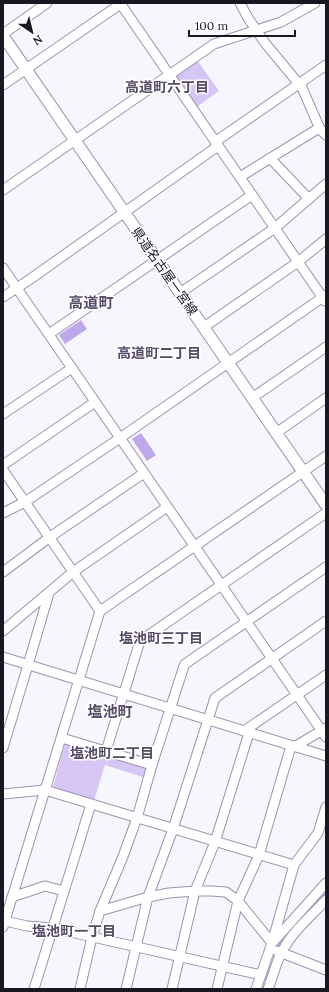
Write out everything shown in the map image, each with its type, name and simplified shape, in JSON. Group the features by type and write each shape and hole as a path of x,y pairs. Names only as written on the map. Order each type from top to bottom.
{"main road":[{"name":"県道名古屋一宮線","path":"3,35 326,505"}],"street":[{"path":"3,35 47,3"},
{"path":"3,85 121,3 298,262 325,298 25,502 3,514"},
{"path":"240,3 265,43 300,83 323,132 270,158 240,177"},
{"path":"3,190 214,44 281,22 315,3"},
{"path":"3,298 125,213 300,83 326,66"},
{"path":"270,158 309,199"},
{"path":"180,293 275,228 326,184"},
{"path":"49,334 252,195"},
{"path":"204,328 298,262 326,239"},
{"path":"3,268 221,586 297,695 325,732 292,747 259,855 238,900 217,989"},
{"path":"252,398 326,347"},
{"path":"3,414 72,368"},
{"path":"276,433 326,398"},
{"path":"3,466 95,402"},
{"path":"261,975 53,928 27,926 4,920 62,738 100,611 326,456"},
{"path":"3,470 100,611"},
{"path":"3,572 50,537 144,473"},
{"path":"3,631 73,572 167,507"},
{"path":"106,751 140,641 326,513"},
{"path":"80,989 92,937 100,911 122,859 137,818 152,765 185,664 326,567"},
{"path":"3,748 49,593"},
{"path":"126,989 148,897 173,829 215,698 326,621"},
{"path":"3,657 292,747 326,756"},
{"path":"172,989 195,891 216,842 247,732 326,675"},
{"path":"62,738 152,765"},
{"path":"3,794 45,790 294,865"},
{"path":"34,989 91,804"},
{"path":"268,989 275,949 294,865 322,834 326,807"},
{"path":"256,989 261,975 275,949 326,883"},
{"path":"12,897 45,886 64,891"},
{"path":"100,911 148,897 169,893 195,891 226,892 238,900 275,949 326,970"},
{"path":"275,949 287,943 326,900"}],"shaded area":[{"path":"197,60 219,91 198,106 195,106 175,77"},
{"path":"81,320 87,329 65,344 59,335"},
{"path":"141,433 156,455 147,461 132,439"},
{"path":"68,742 146,766 148,769 146,778 105,765 94,800 55,788 53,787 65,744"}],"waterway":[{"path":"315,905 326,893"},
{"path":"278,948 278,946 286,938"},
{"path":"263,989 266,983"}],"district":[{"name":"高道町六丁目","path":"167,87"},
{"name":"高道町","path":"91,303"},
{"name":"高道町二丁目","path":"159,353"},
{"name":"塩池町三丁目","path":"161,638"},
{"name":"塩池町","path":"110,712"},
{"name":"塩池町二丁目","path":"112,753"},
{"name":"塩池町一丁目","path":"74,931"}]}
